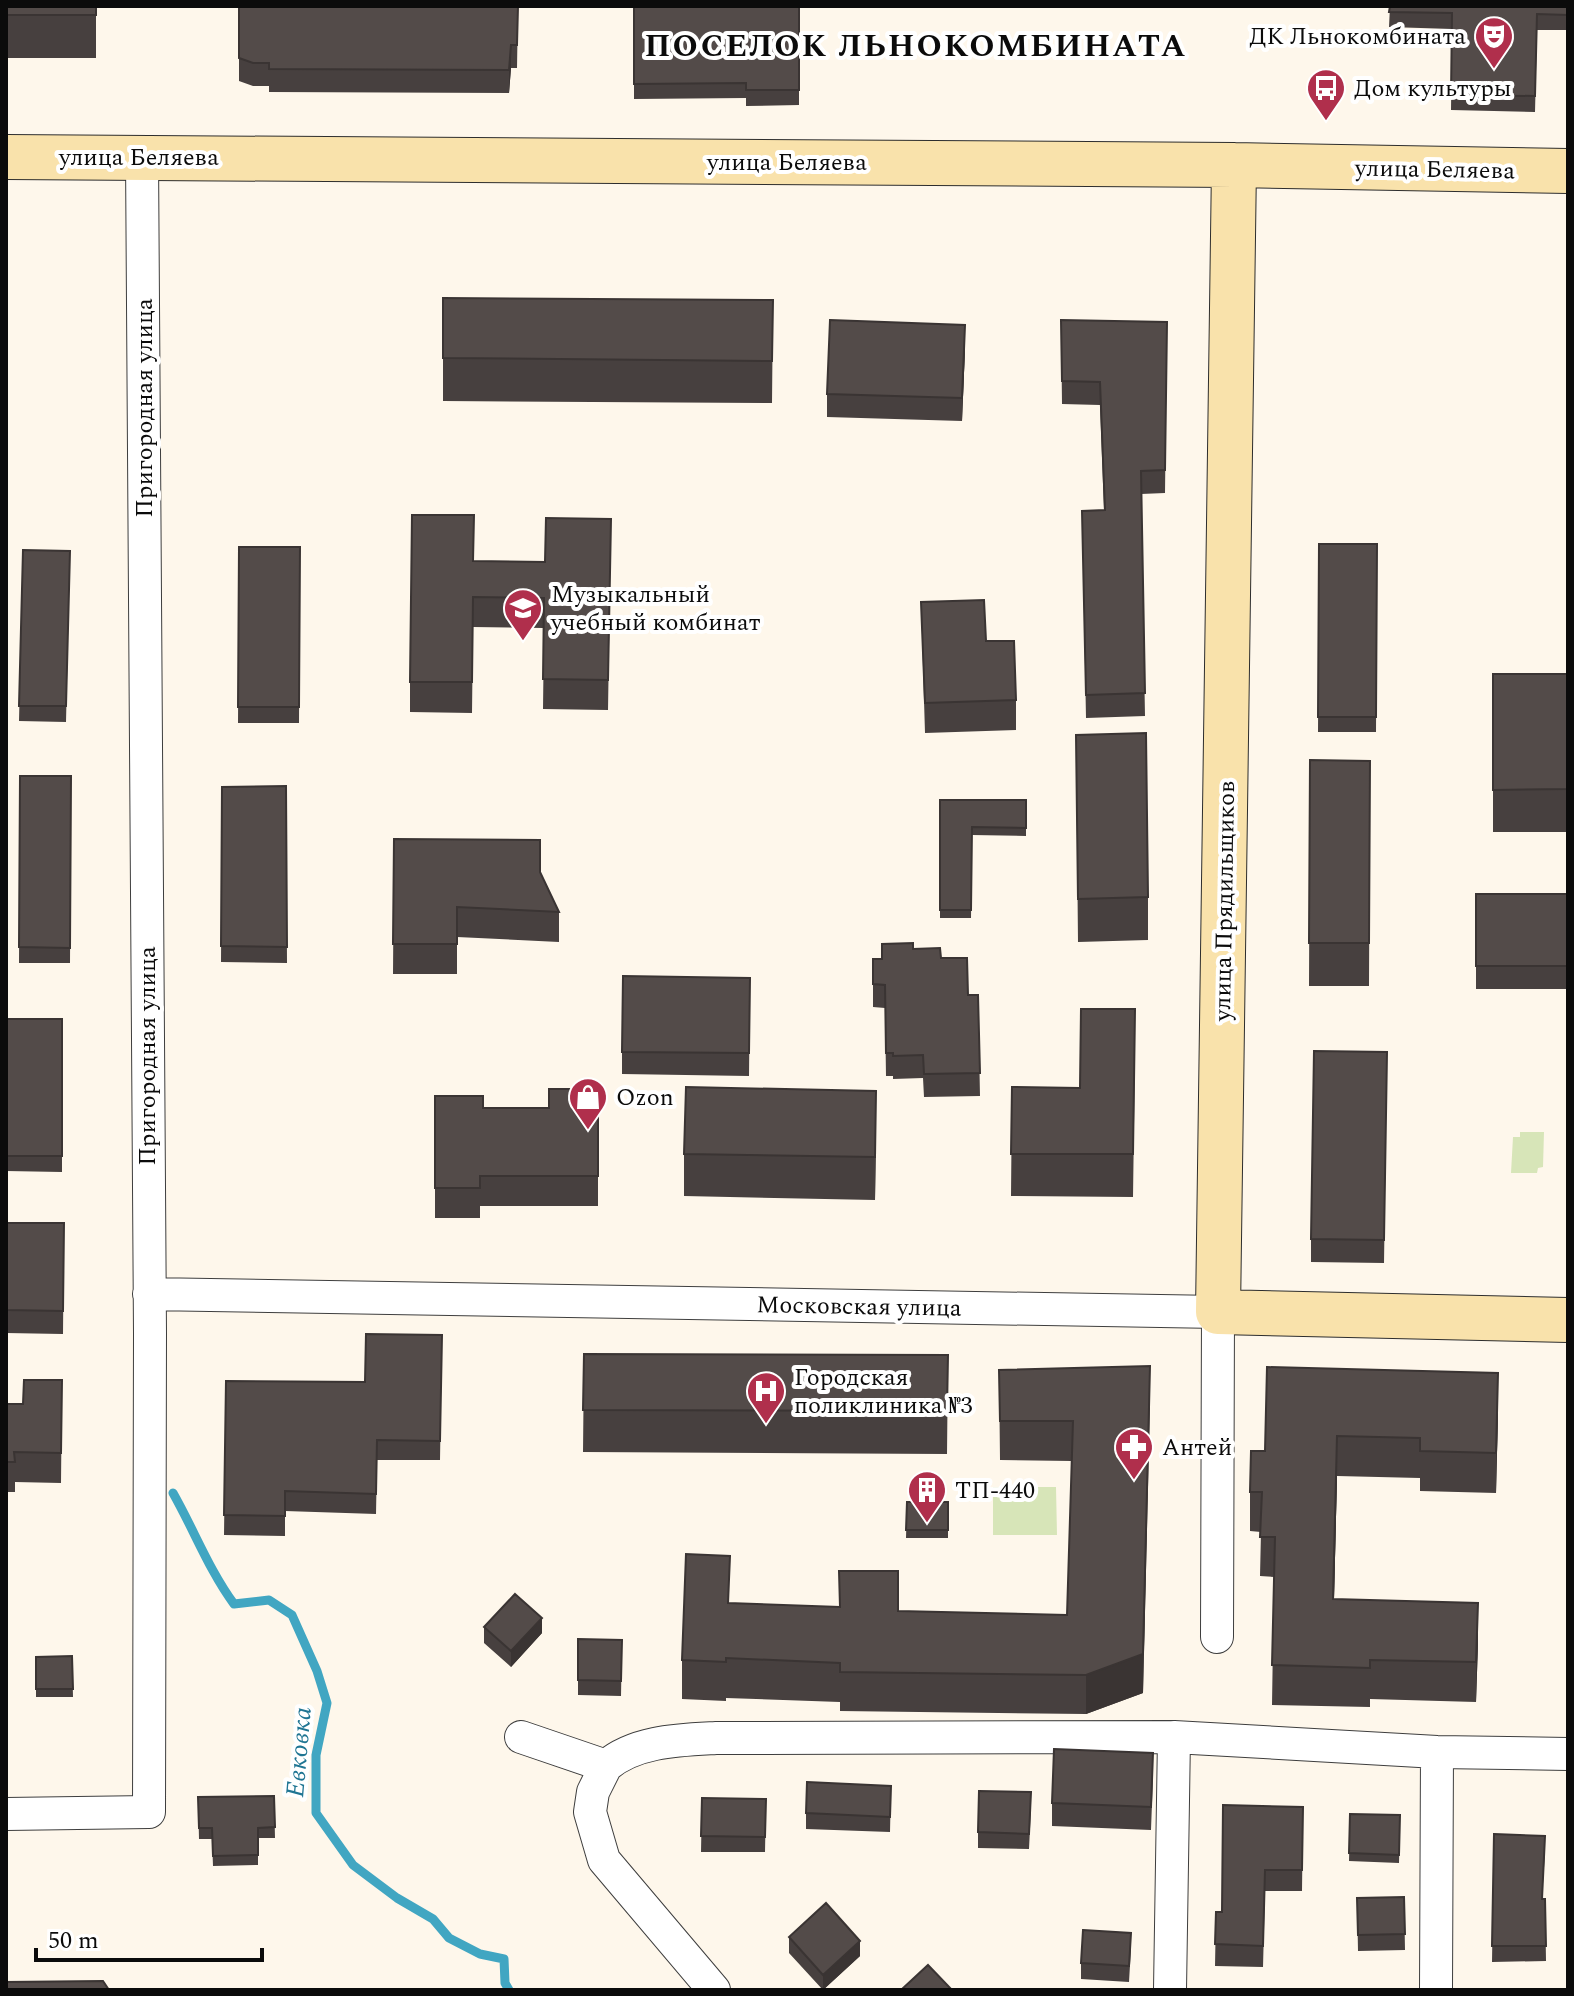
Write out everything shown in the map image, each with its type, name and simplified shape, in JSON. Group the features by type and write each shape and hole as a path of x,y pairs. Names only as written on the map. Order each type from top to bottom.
{"street":[{"name":"улица Беляева","path":"6,157 1234,165 1568,171"},
{"name":"Пригородная улица","path":"6,1814 149,1812 142,157"},
{"name":"улица Прядильщиков","path":"1217,1637 1218,1312 1234,165"},
{"name":"Московская улица","path":"149,1294 1568,1320"},
{"path":"521,1737 606,1766"},
{"path":"1170,1990 1174,1737"},
{"path":"714,1990 604,1860 590,1812 593,1792 606,1766 616,1757 657,1744 716,1738 1174,1737 1437,1752 1568,1754"},
{"path":"1436,1990 1437,1752"}],"green space":[{"path":"1520,1132 1544,1132 1543,1167 1538,1168 1537,1173 1511,1173 1513,1137 1520,1137"},
{"path":"993,1487 1056,1487 1057,1535 993,1535"}],"building":[{"path":"6,6 96,6 96,15 6,15"},
{"path":"239,6 518,6 517,45 511,45 509,70 269,69 269,63 253,63 239,58"},
{"path":"634,6 799,6 799,90 746,90 746,83 634,84"},
{"name":"ДК Льнокомбината","path":"1390,6 1568,6 1568,15 1537,14 1535,96 1451,95 1452,13 1389,12"},
{"path":"443,298 773,300 772,361 443,358"},
{"path":"830,320 965,325 962,398 827,394"},
{"path":"1061,320 1167,322 1165,470 1141,471 1145,693 1086,695 1082,511 1105,510 1100,382 1062,381"},
{"path":"412,515 474,515 473,561 545,562 546,518 611,519 608,680 543,679 544,598 473,597 472,682 410,682"},
{"path":"1319,544 1377,544 1376,717 1318,717"},
{"path":"239,547 300,547 299,707 238,707"},
{"path":"23,550 70,551 66,706 19,706"},
{"path":"984,600 986,641 1014,641 1016,700 925,703 921,602"},
{"path":"1493,674 1568,674 1568,789 1493,790"},
{"path":"1146,733 1148,897 1078,899 1076,735"},
{"path":"1310,760 1370,761 1369,943 1309,943"},
{"path":"20,776 71,776 70,948 19,947"},
{"path":"286,786 287,947 221,946 222,787"},
{"path":"940,800 1026,800 1026,828 972,827 971,910 940,910"},
{"path":"394,839 540,840 540,872 559,912 457,907 457,944 393,944"},
{"path":"1476,894 1568,894 1568,966 1476,966"},
{"path":"913,943 913,949 940,948 941,958 967,958 968,995 978,995 980,1073 924,1074 923,1055 893,1056 893,1053 886,1053 885,985 873,984 873,959 882,959 882,944"},
{"path":"623,976 750,978 749,1053 622,1052"},
{"path":"1081,1009 1135,1009 1133,1154 1011,1154 1012,1087 1080,1088"},
{"path":"6,1019 62,1019 62,1156 6,1156"},
{"path":"1314,1051 1387,1052 1384,1240 1311,1239"},
{"path":"686,1087 876,1091 875,1157 684,1154"},
{"path":"549,1089 598,1089 598,1176 480,1176 480,1188 435,1188 435,1096 483,1096 483,1108 549,1108"},
{"path":"6,1223 64,1223 63,1311 6,1310"},
{"path":"366,1334 442,1335 440,1441 377,1440 376,1494 285,1491 285,1516 224,1515 226,1381 365,1382"},
{"path":"584,1354 948,1355 947,1411 583,1410"},
{"path":"1150,1366 1143,1654 1086,1675 840,1672 840,1663 726,1658 726,1662 682,1660 686,1554 730,1556 728,1603 840,1607 839,1571 898,1571 898,1611 1067,1615 1073,1421 1000,1421 999,1370"},
{"path":"1267,1367 1498,1373 1496,1453 1420,1451 1420,1438 1337,1436 1333,1599 1478,1603 1476,1662 1370,1660 1370,1668 1272,1665 1275,1537 1260,1537 1262,1492 1250,1492 1251,1451 1265,1451"},
{"path":"24,1380 62,1380 61,1453 14,1452 15,1462 6,1462 6,1404 23,1404"},
{"name":"ТП-440","path":"907,1502 948,1502 948,1530 906,1530"},
{"path":"515,1594 542,1618 511,1651 484,1627"},
{"path":"578,1639 622,1640 621,1681 578,1680"},
{"path":"72,1656 73,1689 36,1689 36,1657"},
{"path":"1054,1749 1153,1753 1151,1807 1052,1803"},
{"path":"807,1782 891,1786 890,1817 806,1813"},
{"path":"979,1791 1031,1792 1029,1834 978,1832"},
{"path":"274,1796 275,1827 258,1828 258,1855 213,1856 212,1828 199,1828 198,1797"},
{"path":"702,1798 766,1799 765,1837 701,1836"},
{"path":"1223,1805 1303,1807 1302,1870 1265,1870 1263,1946 1215,1944 1216,1912 1222,1912"},
{"path":"1350,1814 1400,1815 1399,1855 1349,1853"},
{"path":"1494,1834 1545,1836 1542,1899 1545,1899 1546,1946 1492,1946"},
{"path":"1404,1897 1405,1934 1358,1935 1357,1898"},
{"path":"826,1903 860,1941 823,1975 789,1937"},
{"path":"1083,1930 1131,1933 1129,1966 1081,1963"},
{"path":"928,1965 952,1990 901,1990"},
{"path":"103,1981 109,1990 6,1990 6,1982"}],"waterway":[{"name":"Евковка","path":"173,1493 209,1564 234,1604 269,1600 292,1615 317,1671 327,1703 316,1755 316,1813 353,1865 397,1898 433,1919 449,1938 480,1954 504,1959 505,1983 509,1990"}],"place":[{"name":"ДК Льнокомбината","path":"1494,70"},
{"name":"Дом культуры","path":"1326,122"},
{"name":"Музыкальный учебный комбинат","path":"523,642"},
{"name":"Ozon","path":"588,1131"},
{"name":"Городская поликлиника №3","path":"766,1425"},
{"name":"Антей","path":"1134,1481"},
{"name":"ТП-440","path":"927,1524"}],"district":[{"name":"ПОСЕЛОК ЛЬНОКОМБИНАТА","path":"916,45"}]}
